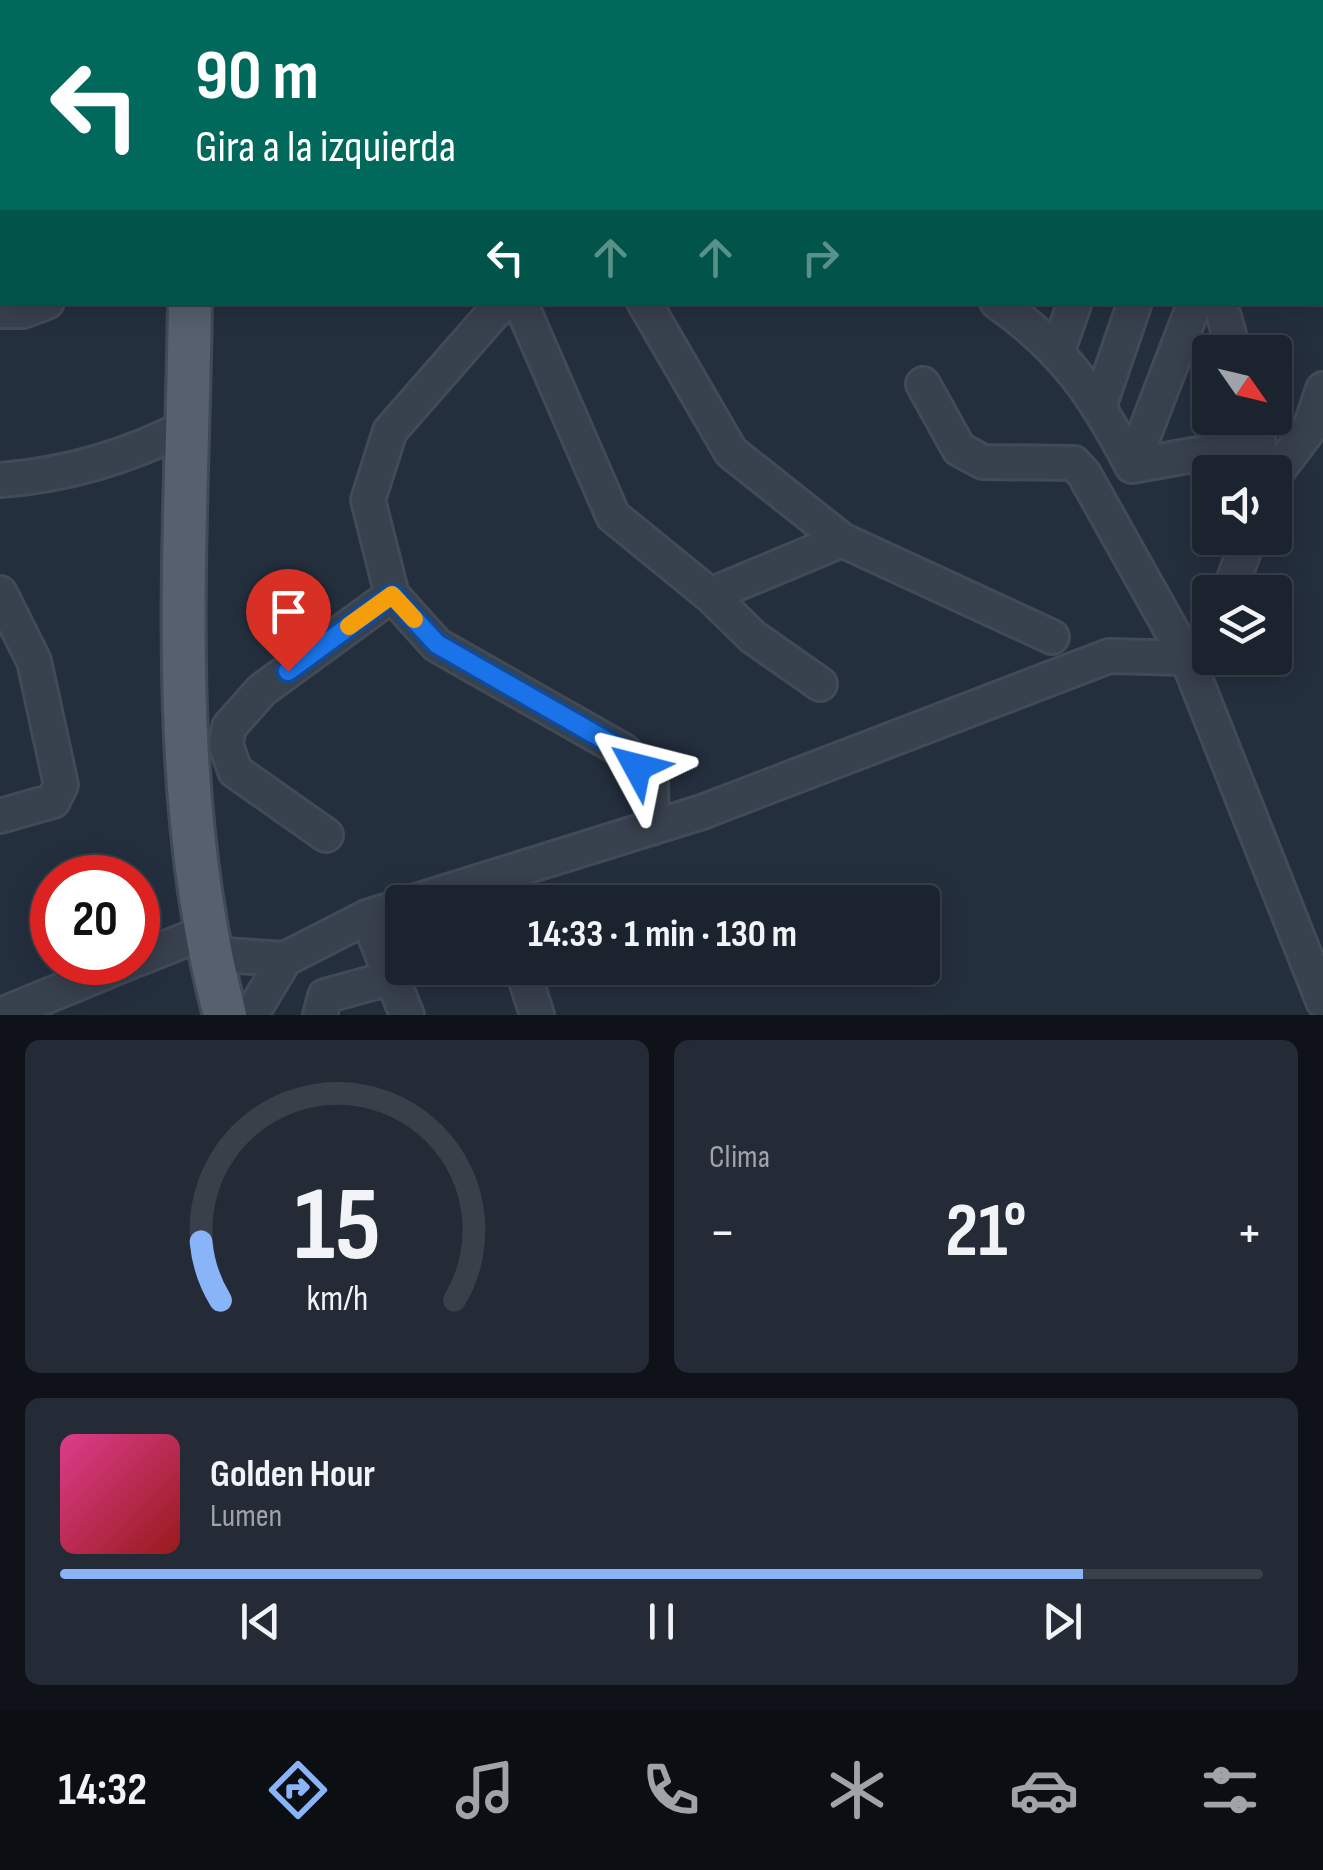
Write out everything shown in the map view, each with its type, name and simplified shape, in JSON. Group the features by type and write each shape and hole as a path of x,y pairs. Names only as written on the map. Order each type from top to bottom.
{"main road":[{"path":"190,305 186,752 206,943 225,1015"}],"street":[{"path":"0,311 23,311 39,305"},
{"path":"500,305 390,431 368,500 392,595 437,644 624,751 651,782 652,828"},
{"path":"521,305 612,516 710,595 753,637 820,684"},
{"path":"646,305 731,452 842,540 1052,637"},
{"path":"1058,350 1074,305"},
{"path":"1100,404 1135,305"},
{"path":"1132,466 1194,305"},
{"path":"1221,305 1229,335"},
{"path":"1010,306 1058,350 1100,404 1132,466"},
{"path":"922,384 959,449 983,462 1074,463 1192,638"},
{"path":"1132,466 1264,452 1310,428 1323,389"},
{"path":"0,480 57,476 147,447 188,426"},
{"path":"710,595 842,540"},
{"path":"326,835 235,772 226,745 229,727 262,690 392,595"},
{"path":"0,816 52,801 61,785 34,660 4,610"},
{"path":"510,885 1109,656 1192,648"},
{"path":"1208,675 1323,1001"},
{"path":"251,1015 285,959 385,911"},
{"path":"366,917 385,965"},
{"path":"160,954 206,943 285,959"},
{"path":"320,1015 325,996 385,979"},
{"path":"1,1015 74,985"},
{"path":"393,985 407,1015"},
{"path":"527,985 537,1015"}],"slow traffic":[{"path":"349,626 392,595 414,619"}],"route":[{"path":"288,671 392,595 437,644 624,751 637,767"}]}
